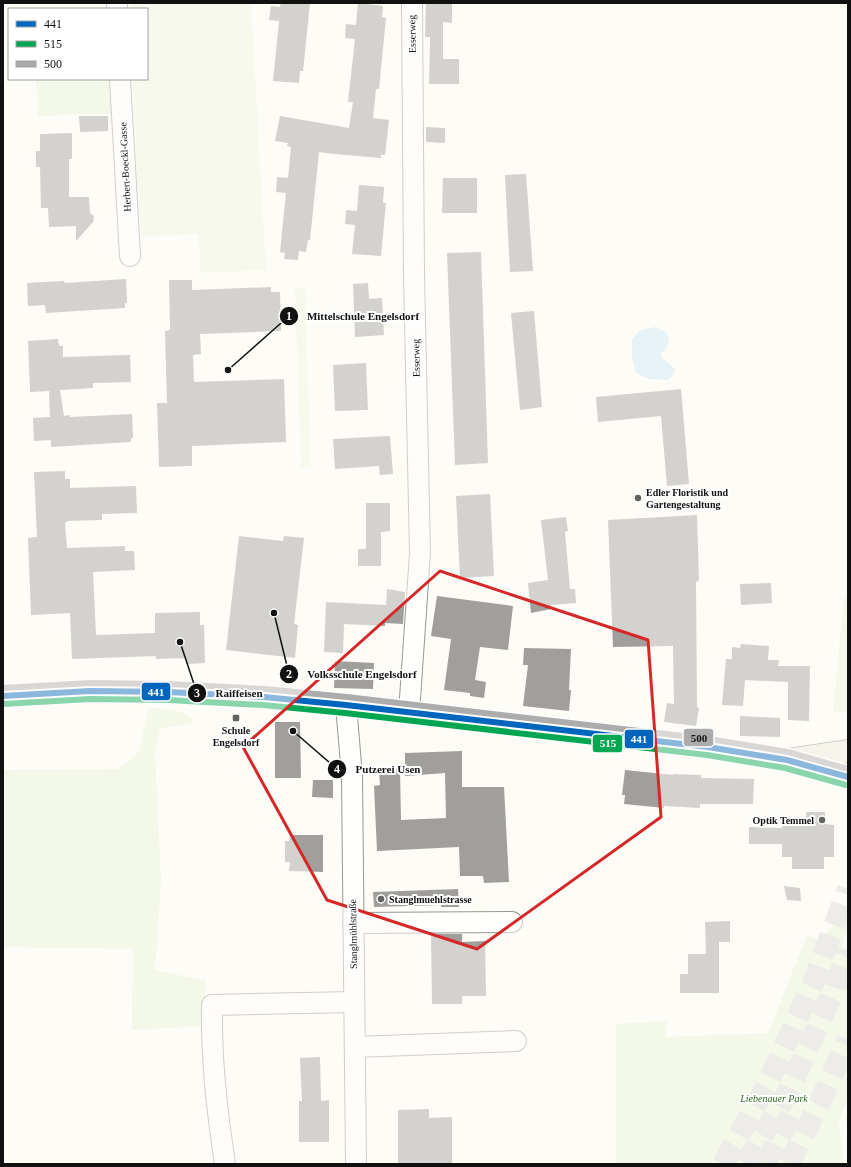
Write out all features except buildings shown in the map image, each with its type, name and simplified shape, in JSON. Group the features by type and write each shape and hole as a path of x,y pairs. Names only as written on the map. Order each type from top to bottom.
{"main road":[{"path":"3,696 90,691 168,692 346,705 708,747 787,760 848,777"},
{"path":"787,760 848,751"}],"street":[{"name":"Esserweg","path":"409,713 420,553 414,275 412,3"},
{"name":"Herbert-Boeckl-Gasse","path":"120,80 130,256"},
{"name":"Stanglmühlstraße","path":"346,705 352,776 356,1164"},
{"path":"353,923 512,922"},
{"path":"225,1164 215,1099 211,1036 212,1005 354,1002"},
{"path":"355,1047 516,1041"}],"highlighted area":[{"path":"440,571 648,640 661,817 477,949 327,900 243,747"}],"green space":[{"path":"130,3 251,3 266,270 201,273 198,234 141,237 135,150 133,80 148,80 148,8 130,8"},
{"path":"36,80 115,80 117,113 38,116"},
{"path":"295,288 305,288 311,468 301,468"},
{"path":"844,598 848,598 848,712 833,712"},
{"path":"149,708 175,710 191,717 193,724 160,728 155,753 161,880 155,970 206,981 204,1026 132,1030 133,949 3,947 3,770 119,769 139,752"},
{"name":"Liebenauer Park","path":"848,914 848,926 842,947 848,950 848,1096 839,1120 843,1164 616,1164 616,1024 667,1021 666,1037 768,1033 807,935 821,940 825,933"}],"water":[{"path":"656,327 666,332 669,339 666,349 661,353 662,358 675,369 673,376 668,380 649,379 636,373 632,357 632,339 640,330"}],"tunnel":[{"path":"723,1164 767,1085 814,981 848,889"},
{"path":"746,1164 787,1094 834,990 848,951"},
{"path":"789,1164 821,1100 848,1039"},
{"path":"765,1164 793,1112"}],"transit line":[{"name":"500","path":"3,688 90,683 168,684 265,689 347,697 709,739 788,752 848,769"},
{"name":"441","path":"3,696 90,691 168,692 264,697 346,705 708,747 787,760 848,777"},
{"name":"515","path":"3,704 90,699 168,700 263,705 345,713 707,755 785,768 846,785"}],"place":[{"name":"Mittelschule Engelsdorf","path":"228,370"},
{"name":"Edler Floristik und Gartengestaltung","path":"638,498"},
{"name":"Volksschule Engelsdorf","path":"274,613"},
{"name":"Raiffeisen","path":"180,642"},
{"name":"Schule Engelsdorf","path":"236,718"},
{"name":"Putzerei Usen","path":"293,731"},
{"name":"Optik Temmel","path":"822,820"},
{"name":"Stanglmuehlstrasse","path":"381,899"}]}
